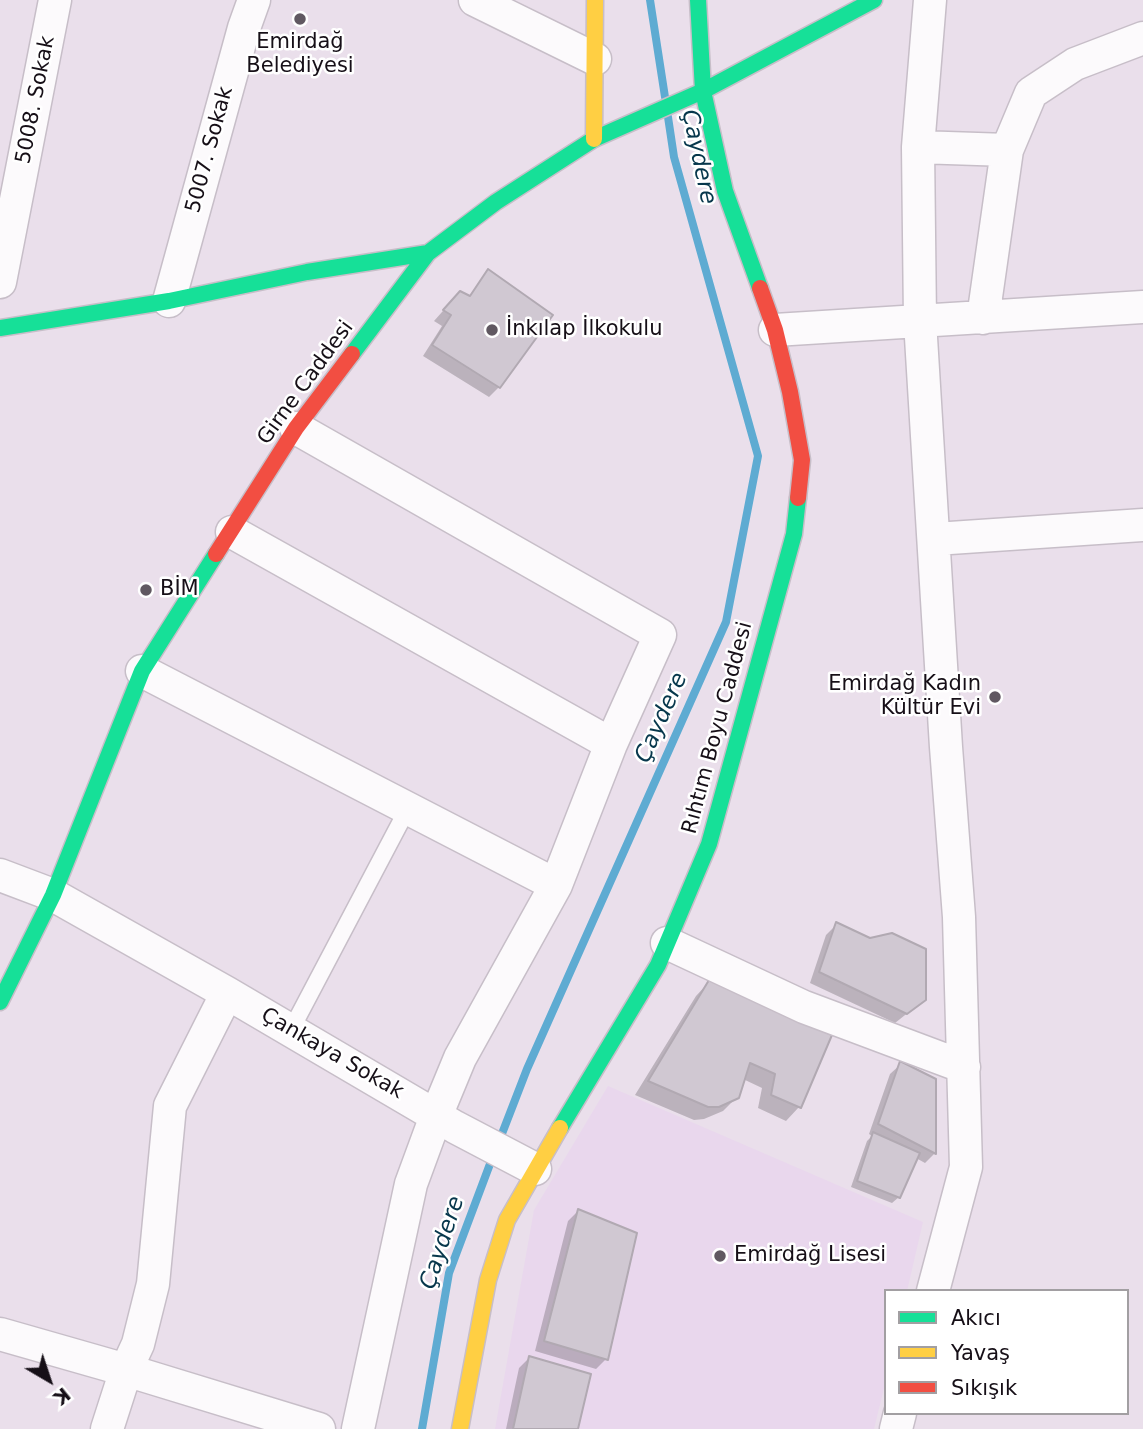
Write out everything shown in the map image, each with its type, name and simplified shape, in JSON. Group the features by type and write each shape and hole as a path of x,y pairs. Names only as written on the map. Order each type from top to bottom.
{"street":[{"name":"5008. Sokak","path":"0,282 55,0"},
{"name":"5007. Sokak","path":"169,301 240,41 254,0"},
{"path":"475,0 596,59"},
{"path":"594,139 595,0"},
{"name":"Rıhtım Boyu Caddesi","path":"460,1429 488,1280 523,1163 658,965 709,844 794,534 802,460 790,391 775,330 725,191 704,91 698,0"},
{"name":"Girne Caddesi","path":"0,1002 53,895 142,671 232,533 296,428 428,253 496,202 594,139 704,91 874,0"},
{"path":"930,0 918,148 920,321 959,917 966,1167 934,1289"},
{"path":"983,318 1007,150 1031,93 1075,64 1142,45"},
{"path":"918,148 1007,150"},
{"path":"0,328 169,301 307,272 428,253"},
{"path":"775,330 1143,307"},
{"path":"296,428 660,635 611,744 556,885 460,1058 446,1121 411,1184 358,1429"},
{"path":"935,540 1143,525"},
{"path":"232,533 611,744"},
{"path":"142,671 556,885"},
{"name":"Çankaya Sokak","path":"0,875 53,895 523,1163"},
{"path":"667,943 804,1007 964,1067"},
{"path":"107,1429 126,1370 138,1344 153,1284 170,1106 228,993"},
{"path":"0,1334 318,1429"}],"lane":[{"path":"291,1030 408,808"}],"shaded area":[{"name":"Emirdağ Lisesi","path":"608,1086 923,1222 907,1289 884,1289 884,1388 874,1429 495,1429 534,1210"}],"building":[{"name":"İnkılap İlkokulu","path":"488,269 553,315 500,388 432,345 451,315 443,310 460,291 470,296"},
{"path":"836,922 870,938 892,933 926,949 926,1000 907,1014 819,972"},
{"path":"709,980 832,1035 801,1108 771,1095 775,1074 750,1063 739,1098 719,1107 708,1107 648,1081"},
{"path":"900,1061 936,1079 936,1154 878,1124"},
{"path":"873,1132 920,1153 900,1198 857,1181"},
{"path":"578,1209 637,1233 608,1360 544,1341"},
{"path":"529,1356 591,1374 578,1429 513,1429"}],"waterway":[{"name":"Çaydere","path":"650,0 665,97"},
{"name":"Çaydere","path":"498,1144 527,1069 726,622 758,456 674,157 668,117"},
{"name":"Çaydere","path":"422,1429 449,1273 493,1156"}],"traffic: fast":[{"path":"698,0 703,91 725,191 760,288"},
{"path":"352,354 428,253 496,202 594,139 703,91 874,0"},
{"path":"0,328 169,301 307,272 428,253"},
{"path":"560,1128 658,965 709,844 794,534 798,498"},
{"path":"0,1002 53,895 142,671 216,554"}],"traffic: slow":[{"path":"594,139 595,0"},
{"path":"460,1429 488,1280 507,1220 560,1128"}],"traffic: jam":[{"path":"760,288 775,330 790,392 802,460 798,498"},
{"path":"216,554 296,428 352,354"}],"place":[{"name":"Emirdağ Belediyesi","path":"300,19"},
{"name":"İnkılap İlkokulu","path":"492,330"},
{"name":"BİM","path":"146,590"},
{"name":"Emirdağ Kadın Kültür Evi","path":"995,697"},
{"name":"Emirdağ Lisesi","path":"720,1256"}]}
